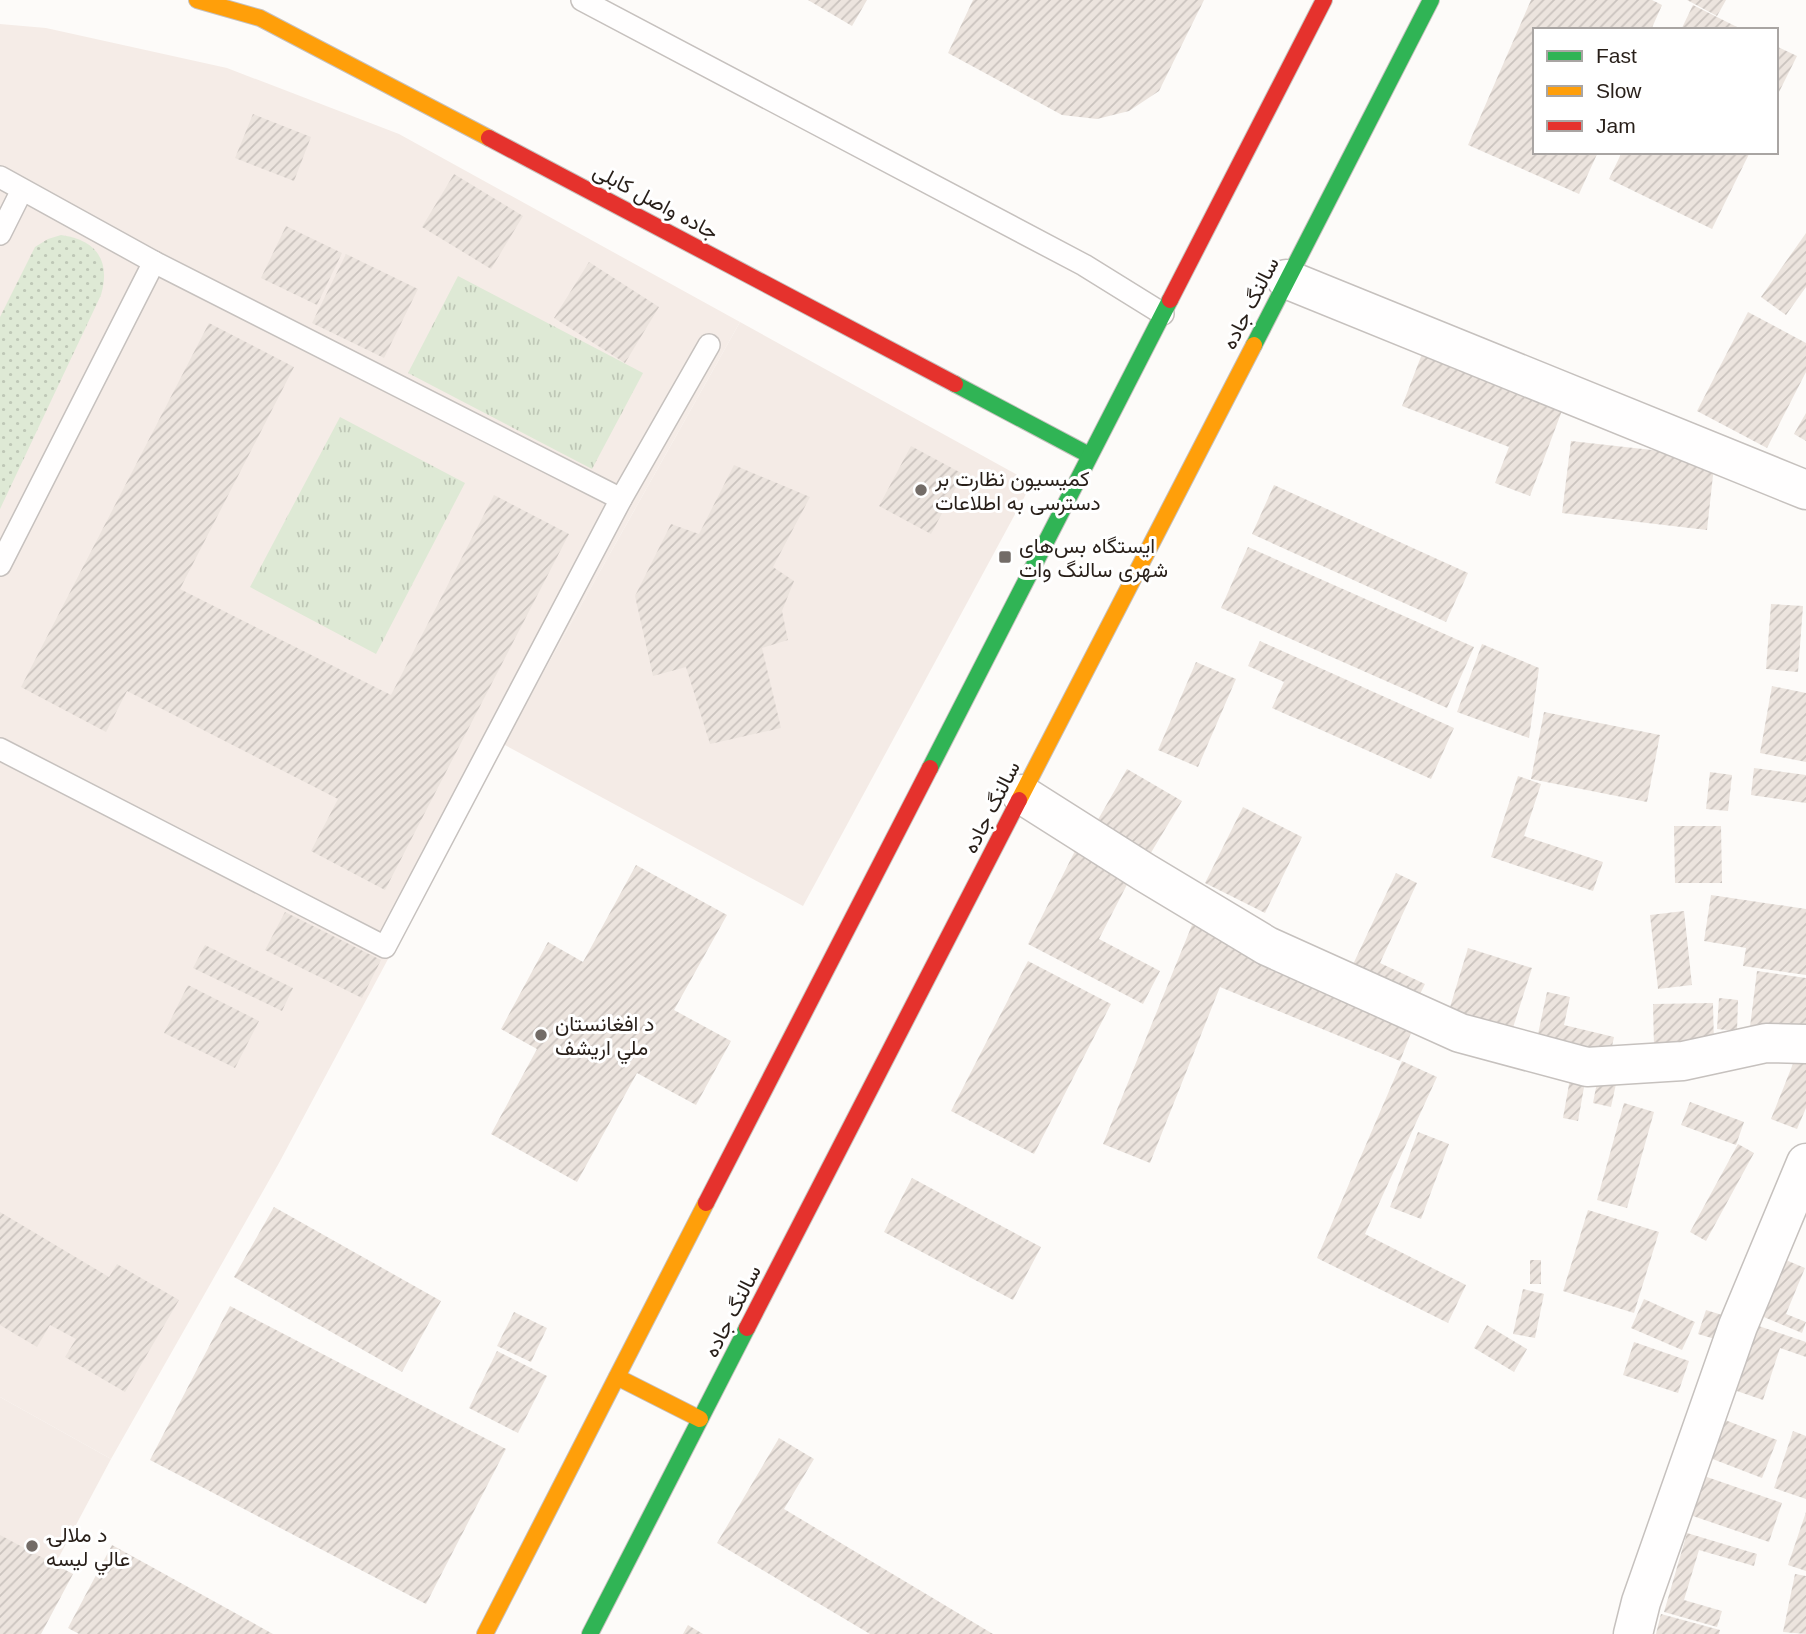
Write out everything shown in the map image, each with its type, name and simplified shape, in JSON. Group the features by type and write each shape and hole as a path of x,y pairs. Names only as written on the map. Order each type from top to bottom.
{"main road":[{"name":"جاده واصل کابلی","path":"197,0 260,18 1089,455"},
{"path":"485,1634 1324,0"},
{"name":"سالنگ جاده","path":"590,1634 1431,0"},
{"path":"260,18 276,6"},
{"path":"617,1377 700,1419"}],"street":[{"path":"1286,279 1806,490"},
{"path":"1021,794 1133,866 1267,946 1460,1032 1587,1067 1683,1061 1766,1044 1806,1044"},
{"path":"1633,1634 1641,1602 1738,1326 1806,1163"}],"lane":[{"path":"582,0 1084,265 1163,314"},
{"path":"0,177 154,262 621,499"},
{"path":"0,234 22,190"},
{"path":"0,565 154,262"},
{"path":"0,749 385,947 621,499 709,345"}],"shaded area":[{"path":"0,24 46,28 227,68 399,134 740,322 503,744 279,1163 111,1459 0,1397"},
{"path":"740,322 1032,483 803,906 503,744"},
{"name":"د ملالۍ عالي لیسه","path":"0,1397 111,1459 18,1634 0,1634"}],"green space":[{"path":"61,235 92,247 102,262 104,283 101,295 0,509 0,317 35,247"},
{"path":"458,276 643,373 592,469 408,373"},
{"path":"340,417 465,483 376,654 250,587"}],"building":[{"path":"808,0 867,0 852,26"},
{"path":"973,0 1204,0 1159,91 1129,111 1097,119 1062,115 948,53"},
{"path":"1531,0 1652,0 1662,5 1652,28 1533,28 1533,154 1597,154 1579,194 1468,145"},
{"path":"1687,0 1726,0 1717,16"},
{"path":"1693,5 1739,28 1682,28"},
{"path":"1778,47 1797,56 1778,94"},
{"path":"253,114 311,137 294,181 235,158"},
{"path":"1621,154 1749,154 1712,229 1609,179"},
{"path":"454,174 523,216 491,269 422,227"},
{"path":"286,226 342,253 317,305 261,278"},
{"path":"1806,233 1806,287 1786,315 1761,297"},
{"path":"346,254 418,289 384,358 312,323"},
{"path":"589,262 659,307 625,363 554,318"},
{"path":"1748,312 1806,343 1806,372 1767,448 1697,411"},
{"path":"209,323 294,367 180,589 391,695 494,495 569,534 385,890 311,851 338,799 127,691 106,732 21,687"},
{"path":"1422,354 1563,408 1530,496 1495,483 1509,447 1402,406"},
{"path":"1806,413 1806,441 1794,434"},
{"path":"1571,441 1715,457 1707,530 1562,513"},
{"name":"کمیسیون نظارت بر دسترسی به اطلاعات","path":"911,446 963,474 931,534 879,506"},
{"path":"734,465 810,497 773,567 794,581 782,611 788,640 762,648 781,728 710,744 686,667 653,676 635,596 671,524 699,534"},
{"path":"1274,485 1468,573 1446,622 1252,534"},
{"path":"1248,547 1474,647 1447,708 1221,608"},
{"path":"1771,604 1803,606 1798,672 1766,669"},
{"path":"1260,641 1454,728 1431,779 1272,708 1284,682 1248,666"},
{"path":"1482,644 1539,668 1529,738 1457,712"},
{"path":"1196,662 1236,679 1198,767 1158,750"},
{"path":"1772,686 1806,693 1806,762 1760,753"},
{"path":"1544,712 1660,735 1647,802 1531,779"},
{"path":"1754,768 1806,775 1806,803 1751,795"},
{"path":"1127,769 1182,801 1146,861 1092,830"},
{"path":"1710,772 1732,775 1728,811 1706,809"},
{"path":"1518,776 1541,784 1524,836 1603,862 1593,891 1491,857"},
{"path":"1243,807 1302,837 1265,913 1205,883"},
{"path":"1674,826 1721,826 1722,883 1675,883"},
{"path":"1079,843 1134,871 1099,939 1160,971 1143,1004 1028,944"},
{"path":"636,865 727,915 674,1010 731,1041 696,1105 637,1073 577,1182 491,1134 537,1049 501,1029 548,942 583,962"},
{"path":"1396,873 1417,883 1380,963 1425,984 1414,1006 1348,975"},
{"path":"1711,895 1806,909 1806,975 1743,966 1746,948 1704,941"},
{"path":"1684,911 1692,985 1658,989 1650,915"},
{"path":"285,912 381,960 362,998 265,950"},
{"path":"1192,925 1417,1018 1400,1061 1220,987 1150,1163 1103,1144"},
{"path":"205,945 293,988 282,1011 193,968"},
{"path":"1468,948 1532,968 1510,1037 1447,1017"},
{"path":"1028,961 1111,1004 1034,1154 951,1111"},
{"path":"1757,971 1806,978 1806,1043 1749,1035"},
{"path":"188,985 259,1021 235,1068 164,1033"},
{"path":"1547,992 1570,997 1564,1025 1614,1037 1608,1065 1535,1048"},
{"path":"1719,998 1738,1000 1737,1031 1717,1029"},
{"path":"1713,1003 1714,1045 1654,1047 1653,1004"},
{"path":"1800,1046 1806,1049 1806,1108 1797,1129 1771,1119"},
{"path":"1402,1061 1437,1077 1365,1234 1466,1285 1448,1323 1317,1258"},
{"path":"1600,1067 1619,1070 1611,1107 1593,1103"},
{"path":"1571,1073 1586,1076 1578,1121 1563,1118"},
{"path":"1690,1102 1744,1122 1736,1145 1681,1125"},
{"path":"1624,1103 1654,1112 1627,1208 1597,1200"},
{"path":"1418,1132 1449,1144 1421,1219 1390,1207"},
{"path":"1738,1144 1754,1153 1706,1241 1690,1232"},
{"path":"912,1178 1041,1247 1013,1300 884,1232"},
{"path":"274,1207 441,1301 402,1372 234,1277"},
{"path":"1588,1210 1659,1232 1634,1313 1563,1291"},
{"path":"0,1212 109,1277 117,1264 179,1300 125,1392 65,1357 76,1339 50,1325 37,1347 0,1325"},
{"path":"1776,1256 1805,1268 1786,1314 1806,1322 1802,1333 1752,1312"},
{"path":"1530,1260 1541,1260 1541,1284 1530,1284"},
{"path":"1523,1289 1544,1294 1535,1338 1513,1334"},
{"path":"1644,1299 1695,1322 1682,1350 1631,1328"},
{"path":"230,1306 506,1449 426,1604 150,1460"},
{"path":"1706,1310 1722,1315 1715,1339 1698,1334"},
{"path":"514,1312 547,1328 531,1362 497,1346"},
{"path":"1753,1324 1806,1342 1806,1357 1780,1348 1763,1400 1731,1389"},
{"path":"1487,1325 1527,1349 1514,1372 1474,1348"},
{"path":"1634,1342 1689,1361 1678,1393 1623,1375"},
{"path":"497,1351 547,1376 518,1433 469,1408"},
{"path":"1725,1420 1777,1440 1762,1478 1710,1458"},
{"path":"1793,1431 1806,1436 1806,1499 1774,1488"},
{"path":"779,1438 814,1459 784,1509 993,1634 870,1634 717,1543"},
{"path":"1704,1476 1782,1503 1769,1542 1690,1515"},
{"path":"1806,1512 1806,1571 1788,1565"},
{"path":"1687,1533 1757,1554 1754,1566 1699,1550 1684,1600 1722,1611 1717,1627 1664,1612"},
{"path":"0,1535 73,1574 41,1634 0,1634"},
{"path":"112,1545 273,1634 79,1634 68,1628"},
{"path":"1795,1574 1806,1576 1806,1634 1783,1632"},
{"path":"1661,1614 1720,1630 1719,1634 1656,1634"},
{"path":"688,1625 703,1634 683,1634"}],"traffic: fast":[{"path":"1254,345 1431,0"},
{"path":"930,768 1170,300"},
{"path":"955,384 1089,455"},
{"path":"590,1634 747,1328"}],"traffic: slow":[{"path":"197,0 260,18 489,138"},
{"path":"1019,800 1254,345"},
{"path":"485,1634 706,1203"},
{"path":"617,1377 700,1419"}],"traffic: jam":[{"path":"1170,300 1324,0"},
{"path":"489,138 955,384"},
{"path":"706,1203 930,768"},
{"path":"747,1328 1019,800"}],"place":[{"name":"کمیسیون نظارت بر دسترسی به اطلاعات","path":"921,490"},
{"name":"ایستگاه بس‌های شهری سالنگ وات","path":"1005,557"},
{"name":"د افغانستان ملي اریشف","path":"541,1035"},
{"name":"د ملالۍ عالي لیسه","path":"32,1546"}]}
